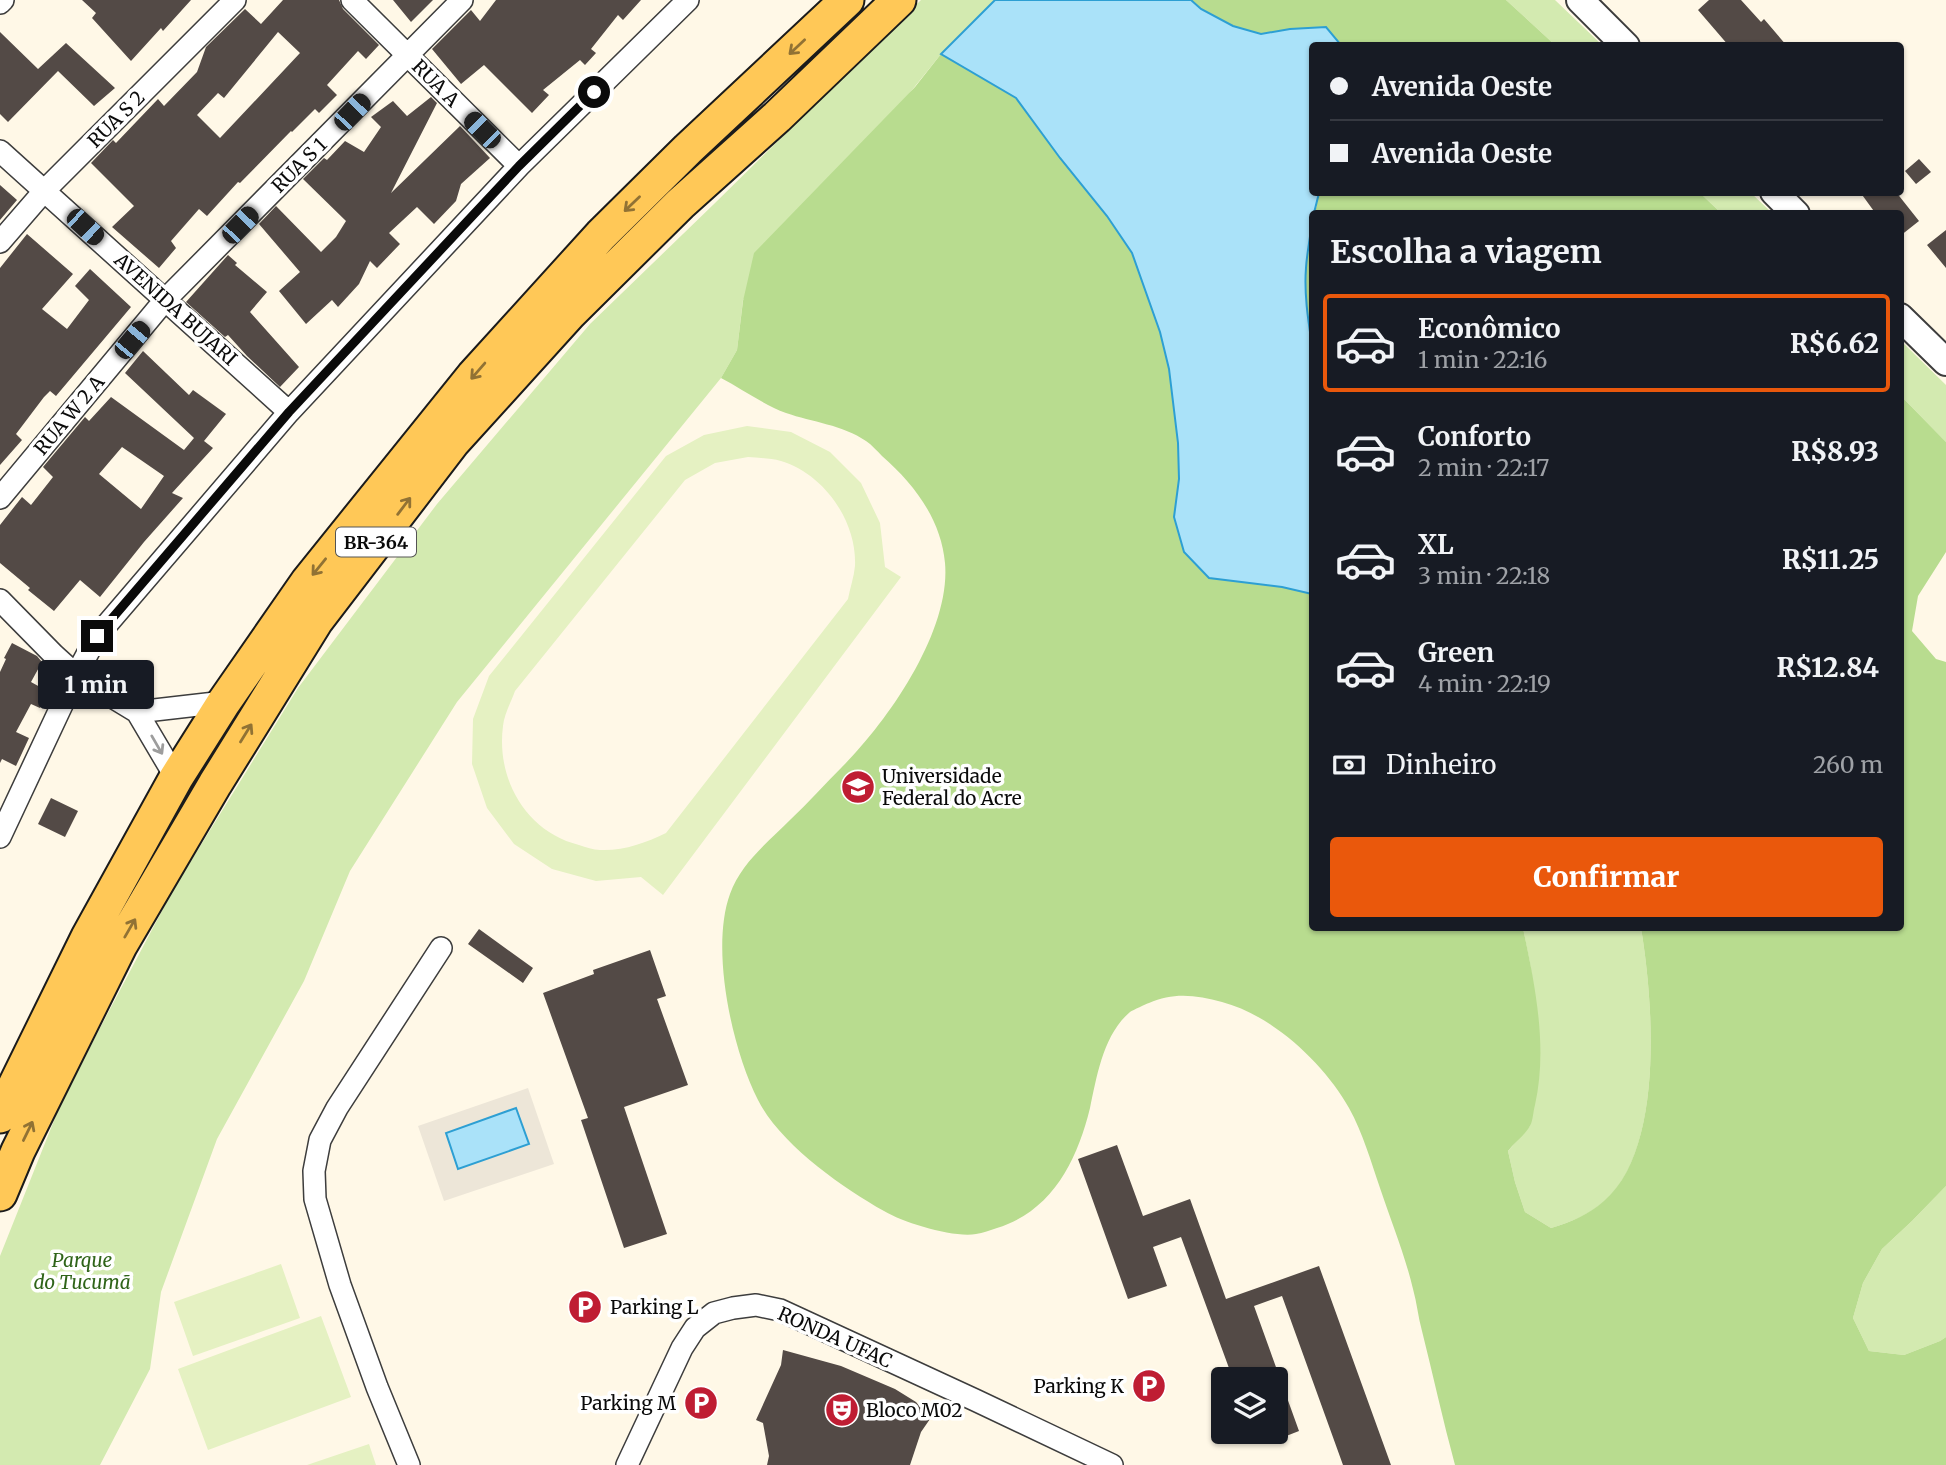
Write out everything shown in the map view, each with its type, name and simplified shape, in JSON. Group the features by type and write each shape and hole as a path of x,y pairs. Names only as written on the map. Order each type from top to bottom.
{"main road":[{"name":"BR-364","path":"0,1116 88,937 176,778 308,581 473,376 601,234 846,0"},
{"name":"BR-364","path":"0,1194 18,1151 120,946 215,784 316,621 453,442 570,313 680,204 778,117 899,0"}],"street":[{"name":"RUA S 2","path":"0,242 45,190 235,0"},
{"name":"RUA A","path":"352,0 519,166"},
{"name":"RUA S 1","path":"165,300 462,0"},
{"path":"0,837 97,636 289,412 519,166 688,0"},
{"path":"1580,0 1622,42"},
{"name":"AVENIDA BUJARI","path":"0,151 289,412"},
{"path":"1778,196 1792,210"},
{"name":"RUA W 2 A","path":"0,498 165,300"},
{"path":"1904,321 1946,362"},
{"path":"0,600 76,675 137,712 176,778"},
{"path":"137,712 225,702"},
{"path":"409,1465 340,1285 315,1199 314,1171 320,1140 337,1108 441,948"},
{"name":"RONDA UFAC","path":"627,1465 682,1348 695,1328 714,1313 756,1305 780,1310 1112,1465"}],"green space":[{"name":"Parque do Tucumã","path":"921,0 995,0 941,54 743,300 737,350 721,378 457,702 350,871 304,981 217,1139 161,1292 150,1369 100,1465 0,1465 0,1256 63,1098 173,890 298,688 437,504 590,324"},
{"path":"1191,0 1506,0 1552,42 1338,42 1326,28 1290,29 1261,34 1233,26 1201,9"},
{"path":"1506,0 1555,0 1599,42 1552,42"},
{"path":"941,54 1016,98 1107,216 1132,253 1160,332 1169,369 1178,443 1179,479 1174,517 1209,578 1282,587 1309,593 1309,931 1524,931 1538,1016 1539,1083 1531,1124 1508,1151 1525,1212 1551,1228 1579,1218 1604,1201 1624,1177 1637,1146 1646,1110 1651,1032 1641,931 1904,931 1904,399 1946,442 1946,552 1918,596 1912,631 1936,659 1946,662 1946,1186 1882,1249 1863,1283 1853,1318 1869,1351 1904,1355 1946,1337 1946,1465 1455,1465 1410,1276 1366,1148 1349,1108 1326,1074 1295,1043 1259,1018 1222,1002 1194,996 1176,996 1158,1000 1130,1012 1113,1032 1107,1044 1085,1128 1059,1182 1033,1210 1016,1220 981,1233 967,1235 942,1232 893,1216 850,1190 814,1163 781,1133 768,1117 758,1100 740,1054 727,998 722,942 724,917 730,894 748,863 860,748 896,700 913,673 938,617 944,589 945,563 938,532 924,503 905,478 870,444 847,431 778,410 721,378 737,350 743,301 754,253 915,87"},
{"path":"1318,196 1703,196 1718,210 1316,210"},
{"path":"1703,196 1754,196 1769,210 1718,210"},
{"path":"1309,246 1309,326 1306,307"},
{"path":"1904,344 1946,385 1946,442 1904,399"},
{"path":"747,426 791,432 830,452 861,483 880,523 885,567 901,577 663,895 641,877 596,881 552,869 514,844 487,808 472,764 473,719 489,676 666,456 704,435","holes":["748,457 777,460 797,467 824,488 835,502 844,516 854,549 855,566 848,599 666,833 634,846 609,850 592,849 560,838 530,816 518,800 504,765 503,726 515,691 685,480 715,463"]},
{"path":"1524,931 1641,931 1649,993 1650,1072 1646,1111 1637,1147 1624,1178 1604,1202 1579,1218 1551,1228 1525,1212 1508,1151 1530,1126 1540,1062 1530,963"},
{"path":"1946,1186 1946,1337 1904,1355 1869,1351 1853,1318 1863,1283 1882,1249"},
{"path":"281,1264 300,1318 193,1356 174,1302"},
{"path":"321,1316 351,1397 208,1450 178,1369"},
{"path":"369,1444 376,1465 307,1465"}],"shaded area":[{"path":"528,1088 554,1164 444,1201 418,1126"}],"water":[{"path":"995,0 1191,0 1201,9 1233,26 1261,34 1326,27 1338,42 1309,42 1309,196 1318,196 1315,210 1309,210 1306,278 1309,322 1309,593 1282,587 1209,578 1184,552 1174,517 1179,479 1178,443 1169,369 1160,332 1132,253 1107,216 1016,98 941,54"},
{"path":"516,1108 529,1144 458,1169 446,1133"}],"building":[{"path":"82,0 191,0 131,61 92,18 96,13"},
{"path":"283,0 339,0 343,9 379,45 366,59 358,51 327,85 337,95 319,113 315,109 291,131 207,216 199,209 171,241 176,248 159,268 112,227 134,206 91,163 113,140 116,143 158,99 164,106 197,72 206,47 245,9 261,24","holes":["278,32 300,53 220,138 197,115 218,93 224,98"]},
{"path":"393,0 433,0 411,22"},
{"path":"496,0 641,0 623,20 618,15 591,49 596,53 585,65 580,60 543,90 549,95 532,113 484,65 461,84 432,49 471,10 480,21"},
{"path":"1709,0 1741,0 1761,22 1764,19 1784,42 1726,42 1698,10"},
{"path":"0,32 38,69 66,43 115,88 94,106 58,71 8,122 0,114"},
{"path":"431,97 437,103 391,193 460,126 490,158 461,184 456,201 434,224 417,207 389,233 400,244 377,268 370,261 359,284 338,307 332,300 306,324 279,291 300,272 259,224 276,206 321,252 336,237 346,221 303,179 345,141 364,152 381,127 371,117 393,101 407,116"},
{"path":"1919,159 1931,172 1916,184 1905,171"},
{"path":"0,185 17,200 0,220"},
{"path":"1863,196 1899,196 1919,221 1904,233 1904,210 1873,210"},
{"path":"1946,230 1946,268 1927,245"},
{"path":"27,234 73,274 42,309 67,329 89,300 75,286 90,269 131,307 56,396 50,391 44,397 16,434 22,440 0,465 0,268"},
{"path":"228,255 237,263 235,265 267,292 250,312 299,367 280,387 228,335 225,337 186,302"},
{"path":"143,351 189,395 193,390 226,414 204,441 213,448 172,493 183,498 100,597 80,580 54,611 0,563 0,525 22,497 31,505 53,477 43,467 85,417 89,421 111,397 184,450 194,438 125,373","holes":["122,447 164,476 141,509 99,474"]},
{"path":"12,643 37,656 42,662 31,682 49,692 40,708 31,704 16,732 29,738 16,766 2,759 0,763 0,672"},
{"path":"51,798 78,811 65,837 38,824"},
{"path":"479,929 533,968 523,983 468,944"},
{"path":"650,950 666,996 657,999 688,1085 624,1107 667,1234 624,1248 581,1120 588,1118 543,993 594,974 593,970"},
{"path":"1117,1145 1143,1216 1190,1199 1226,1299 1319,1266 1391,1465 1343,1465 1282,1296 1254,1306 1276,1367 1229,1367 1181,1237 1153,1247 1167,1286 1128,1299 1078,1159"},
{"name":"Bloco M02","path":"783,1350 841,1366 895,1389 916,1402 930,1419 921,1432 910,1465 767,1465 769,1456 763,1423 756,1420 781,1365"},
{"path":"1288,1400 1299,1431 1288,1435"}],"place":[{"name":"Universidade Federal do Acre","path":"858,787"},
{"name":"Parking L","path":"585,1307"},
{"name":"Parking K","path":"1149,1386"},
{"name":"Parking M","path":"701,1403"},
{"name":"Bloco M02","path":"842,1410"}],"route":[{"path":"97,636 289,412 519,166 594,92"}]}
